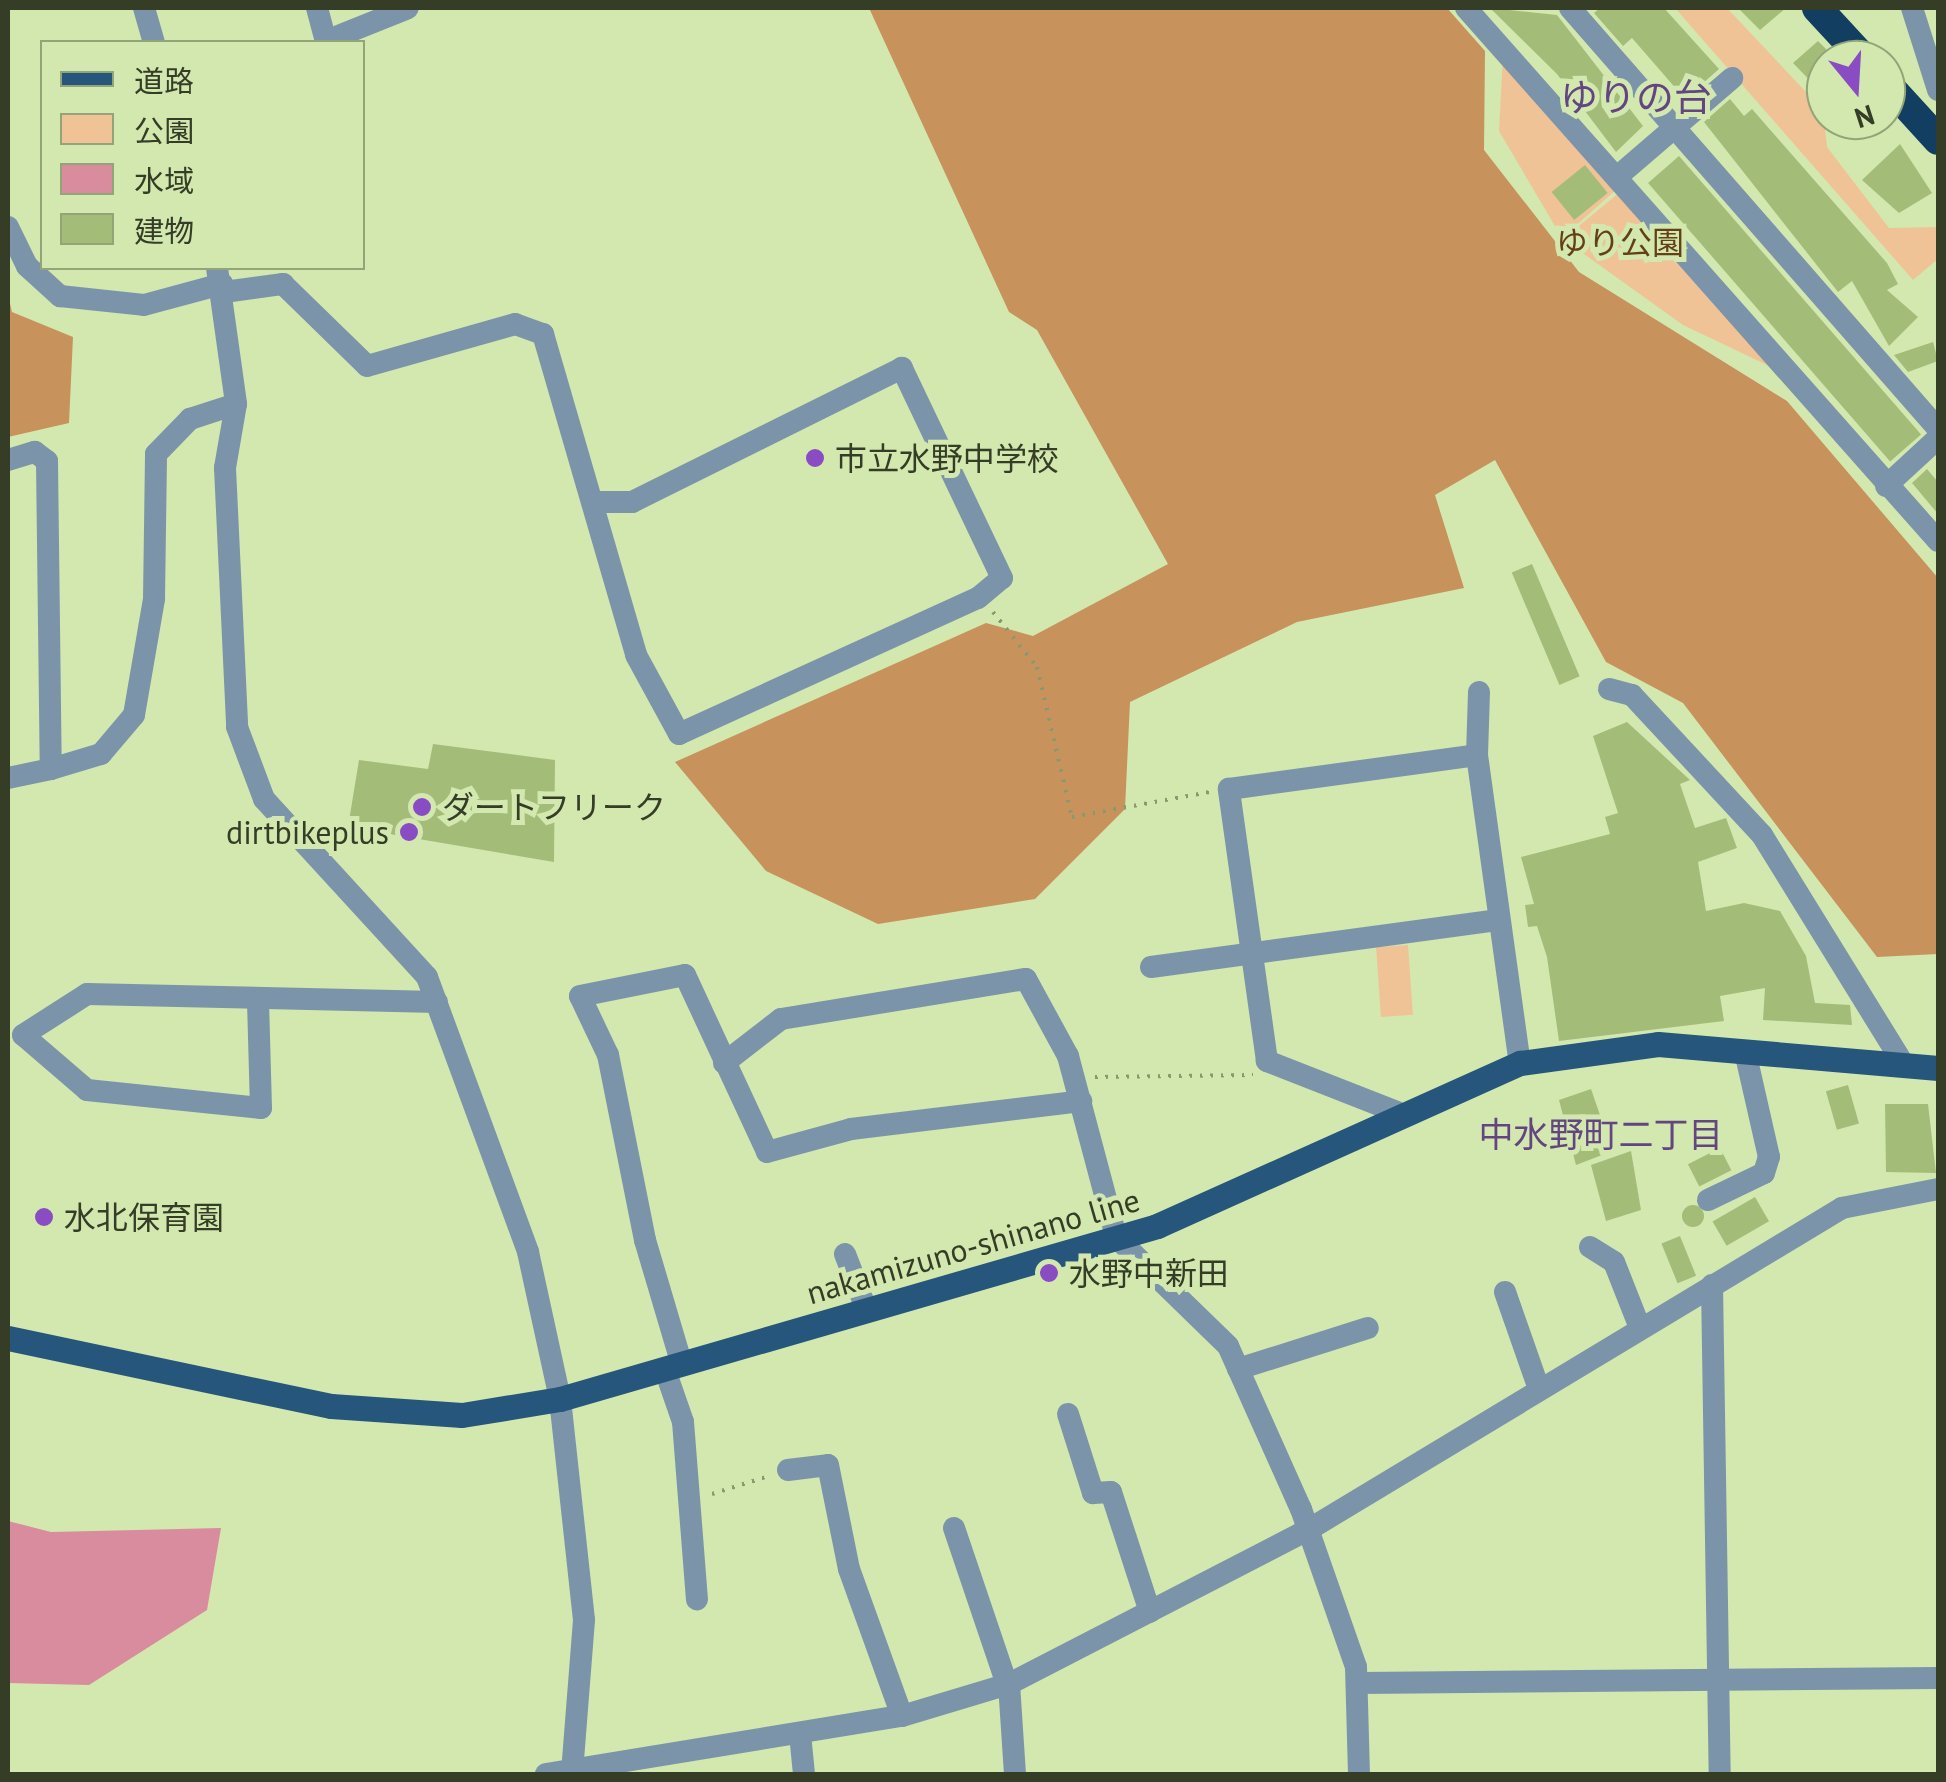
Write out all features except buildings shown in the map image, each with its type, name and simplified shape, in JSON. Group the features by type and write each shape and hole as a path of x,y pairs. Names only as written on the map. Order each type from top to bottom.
{"highway":[{"path":"1817,8 1847,40"},
{"path":"1906,105 1938,140"}],"main road":[{"name":"nakamizuno-shinano line","path":"8,1338 331,1406 462,1415 560,1399 674,1368 1116,1237 1396,1112 1520,1063 1658,1044 1938,1068"}],"street":[{"path":"144,8 153,40"},
{"path":"318,8 326,40"},
{"path":"328,40 408,8"},
{"path":"1466,8 1938,541"},
{"path":"1570,8 1938,429"},
{"path":"1912,8 1938,90"},
{"path":"1617,177 1732,78"},
{"path":"8,227 27,266 60,296 144,305 221,281 283,284 368,366 515,324 544,334 636,655 679,734 978,598 1002,578 902,368 632,502 594,502"},
{"path":"221,281 236,404 225,468 237,727 264,799 388,926 437,1002 528,1252 560,1399 584,1620 573,1769"},
{"path":"8,778 101,754 134,716 154,599 156,454 190,419 236,404"},
{"path":"1886,486 1938,438"},
{"path":"8,460 35,452 47,461 51,769"},
{"path":"1609,688 1632,695 1762,835 1904,1065"},
{"path":"1479,692 1477,755 1520,1063"},
{"path":"1396,1112 1267,1061 1230,788 1477,755"},
{"path":"1151,966 1499,920"},
{"path":"698,1598 683,1422 674,1368 608,1055 580,996 685,975 767,1152 851,1129 1078,1092"},
{"path":"724,1063 781,1019 1026,979 1078,1092 1116,1237 1214,1326 1238,1368 1308,1530 1360,1684 1359,1774"},
{"path":"258,1001 261,1108 87,1090 23,1035 87,994 437,1002"},
{"path":"1708,1200 1764,1173 1769,1158 1745,1051"},
{"path":"546,1774 902,1716 1008,1685 1308,1530 1842,1208 1938,1189"},
{"path":"1590,1248 1614,1262 1640,1328"},
{"path":"845,1254 867,1310"},
{"path":"1712,1285 1720,1774"},
{"path":"1506,1292 1540,1389"},
{"path":"1238,1368 1368,1328"},
{"path":"1068,1414 1094,1493 1111,1492 1150,1612"},
{"path":"788,1470 828,1464 848,1569 902,1716"},
{"path":"954,1528 1008,1685 1015,1774"},
{"path":"1360,1684 1938,1678"},
{"path":"800,1734 804,1774"}],"path":[{"path":"978,598 1022,638 1037,667 1072,817 1230,788"},
{"path":"1078,1092 1108,1074 1250,1078 1267,1061"},
{"path":"689,1501 788,1470"}],"green space":[{"path":"1675,8 1727,8 1806,92 1806,140 1826,140 1827,147 1889,228 1938,227 1938,259 1913,280"},
{"path":"1504,36 1618,188 1562,238 1499,131"},
{"name":"ゆり公園","path":"1620,192 1769,366 1683,325 1563,239"},
{"path":"1408,945 1413,1015 1381,1017 1376,947"}],"shaded area":[{"path":"869,8 1447,8 1485,51 1484,150 1579,272 1787,401 1938,578 1938,954 1877,957 1683,703 1606,662 1495,460 1435,495 1464,588 1297,622 1130,702 1125,809 1035,899 878,924 766,871 675,762 986,623 1033,636 1168,564 1037,330 1009,312"},
{"path":"8,295 12,312 73,337 69,423 8,437"}],"water":[{"path":"8,1521 51,1532 221,1528 207,1610 89,1685 8,1683"}],"place":[{"name":"市立水野中学校","path":"815,458"},
{"name":"ダートフリーク","path":"422,807"},
{"name":"dirtbikeplus","path":"409,832"},
{"name":"水北保育園","path":"44,1217"},
{"name":"水野中新田","path":"1049,1273"}],"district":[{"name":"ゆりの台","path":"1636,97"},
{"name":"中水野町二丁目","path":"1601,1134"}]}
